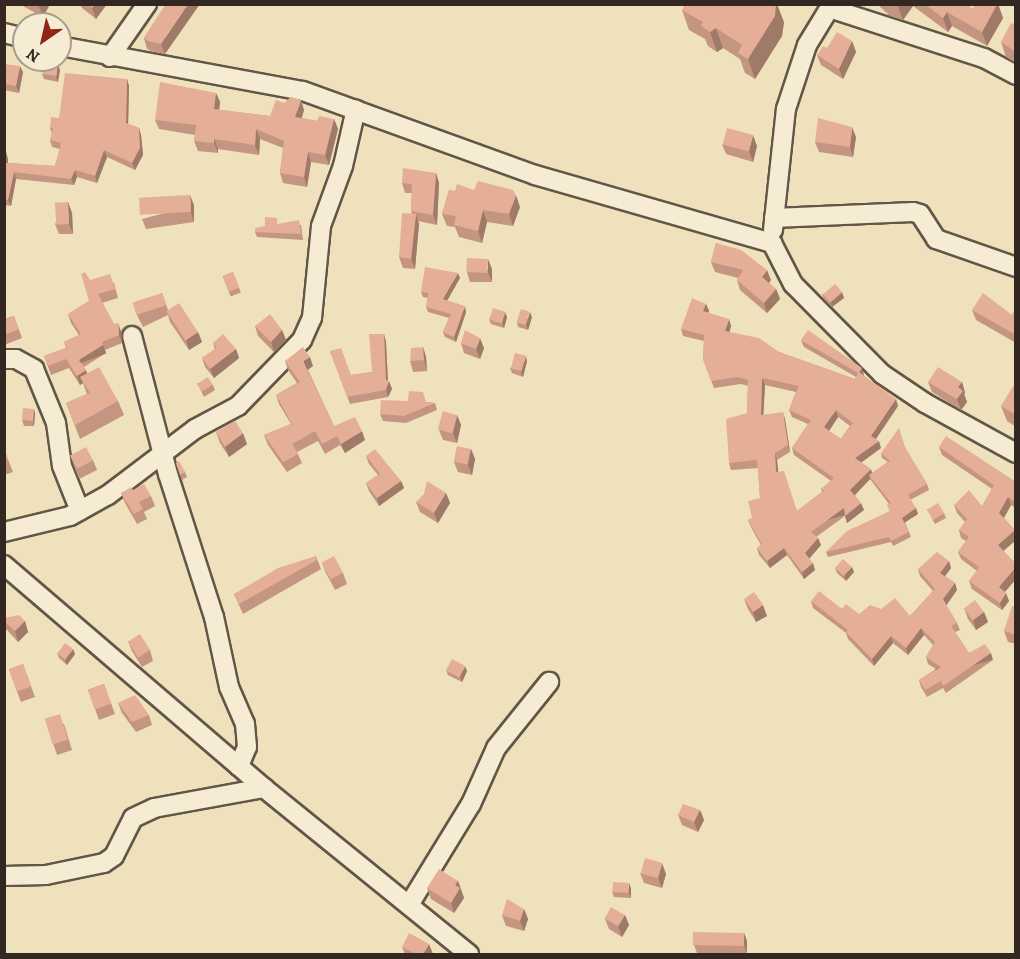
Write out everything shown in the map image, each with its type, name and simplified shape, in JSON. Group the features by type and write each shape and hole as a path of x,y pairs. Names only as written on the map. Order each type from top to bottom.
{"street":[{"path":"110,57 147,4"},
{"path":"1016,75 984,58 831,6 807,45 786,109 772,243 793,284 882,374 925,403 1016,453"},
{"path":"72,49 303,91 535,175 772,243"},
{"path":"4,532 80,511 108,495 163,452 238,406 308,332 321,226 344,166 356,109"},
{"path":"774,218 914,212 920,214 936,239 1016,267"},
{"path":"132,336 163,452 214,617 232,698 245,724 247,747 238,766"},
{"path":"4,359 16,358 34,369 56,423 62,466 80,511"},
{"path":"4,565 264,788 469,954"},
{"path":"409,905 471,804 496,748 549,682"},
{"path":"4,876 46,875 105,863 114,856 133,818 154,808 264,788"}],"building":[{"path":"166,4 188,4 161,44 148,41 144,38"},
{"path":"685,4 776,4 775,16 748,59 738,53 742,45 716,28 710,32 701,26 703,22 682,10"},
{"path":"925,4 966,4 973,9 975,4 997,4 982,32 947,12 943,18"},
{"path":"1011,23 1016,25 1016,52 1001,42"},
{"path":"837,32 852,41 839,69 817,55 823,46 827,48"},
{"path":"4,64 12,65 12,72 19,72 16,86 4,84"},
{"path":"43,72 57,72 56,76 42,74"},
{"path":"65,73 127,79 126,123 139,128 140,148 132,163 104,150 95,176 75,170 71,179 14,172 8,200 4,199 4,152 6,152 5,163 55,166 61,143 50,140 53,128 50,128 51,117 59,118"},
{"path":"160,82 216,93 214,109 270,116 276,100 284,103 291,97 301,100 295,117 317,121 319,116 334,119 325,155 308,152 304,177 280,173 284,141 256,129 255,145 214,139 214,143 194,141 196,125 155,120"},
{"path":"818,118 852,127 850,147 815,142"},
{"path":"727,128 753,135 749,151 723,144"},
{"path":"403,168 436,173 433,215 411,211 412,184 402,183"},
{"path":"478,181 513,190 516,195 509,214 483,210 478,231 454,225 456,216 442,214 449,190 455,191 457,184 474,190"},
{"path":"190,195 191,212 140,215 139,198"},
{"path":"68,202 69,224 56,225 55,203"},
{"path":"402,213 416,214 411,259 399,257"},
{"path":"265,217 277,218 277,224 299,220 301,234 255,232 255,228 265,226"},
{"path":"716,243 741,250 767,270 762,277 776,289 764,303 737,280 743,270 711,262"},
{"path":"467,258 488,259 487,273 466,272"},
{"path":"425,267 458,273 443,299 465,306 454,337 443,332 451,314 426,307 428,293 421,292"},
{"path":"85,272 90,280 110,274 115,289 98,294 114,324 118,323 119,335 102,342 103,345 79,360 86,370 77,376 66,359 48,366 44,356 67,348 64,342 81,334 68,314 89,301 81,274"},
{"path":"233,272 239,288 229,292 223,276"},
{"path":"835,284 842,292 830,303 823,294"},
{"path":"162,293 166,305 137,315 133,303"},
{"path":"983,293 1012,315 1013,312 1016,313 1016,335 972,310"},
{"path":"692,298 706,304 703,311 729,319 725,331 759,338 779,352 855,379 858,373 801,340 808,330 862,368 859,372 896,399 871,436 879,441 855,458 871,469 850,490 861,503 845,516 844,508 811,532 818,538 805,553 813,563 802,572 784,548 767,561 757,548 762,544 748,520 752,518 748,501 760,498 757,460 729,463 726,419 747,413 748,380 738,377 711,381 703,359 704,335 681,329","holes":["762,378 799,386 789,410 811,420 792,448 834,478 821,489 824,491 797,511 784,471 776,472 775,453 788,445 783,412 761,415","836,410 853,423 841,439 824,427"]},
{"path":"179,303 198,332 185,341 166,311"},
{"path":"493,308 505,312 502,323 489,319"},
{"path":"521,309 530,312 525,325 517,322"},
{"path":"270,314 282,330 271,342 255,326"},
{"path":"14,316 19,329 4,335 4,319"},
{"path":"465,330 480,338 476,349 461,343"},
{"path":"223,334 236,349 210,369 202,358 217,348 213,343"},
{"path":"369,334 384,334 386,380 389,381 386,390 347,397 330,351 341,348 351,375 372,372"},
{"path":"303,347 310,357 303,361 334,426 355,417 362,431 341,444 337,436 322,444 315,431 292,444 298,454 283,462 264,435 292,424 276,395 300,382 285,361"},
{"path":"423,347 424,360 410,361 411,348"},
{"path":"515,353 526,356 521,371 511,368"},
{"path":"99,367 118,401 75,425 66,403 90,393 80,377"},
{"path":"938,367 962,382 958,387 963,391 957,399 928,382"},
{"path":"208,377 213,385 202,392 197,384"},
{"path":"1013,386 1016,387 1016,415 1001,406"},
{"path":"409,391 423,392 426,402 435,403 404,416 380,414 381,400 408,401"},
{"path":"23,408 34,409 33,421 22,420"},
{"path":"443,411 457,415 452,433 438,429"},
{"path":"235,421 243,433 225,447 216,432"},
{"path":"899,428 905,447 927,484 908,495 916,508 902,518 909,532 891,541 889,537 826,552 847,531 890,511 887,505 891,503 869,475 890,461 881,453"},
{"path":"946,436 1016,482 1016,502 1008,497 999,513 1015,530 998,545 1016,564 999,587 1006,593 1000,603 969,581 979,567 958,552 969,537 959,530 967,519 954,505 969,490 982,506 994,485 939,447"},
{"path":"457,446 471,449 467,465 454,462"},
{"path":"86,447 93,460 77,469 70,455"},
{"path":"375,449 401,481 377,498 366,483 380,474 366,456"},
{"path":"179,461 185,472 180,475 176,463"},
{"path":"427,481 446,493 434,513 416,502 424,494"},
{"path":"144,484 151,496 139,502 143,509 134,514 121,493 131,487 133,490"},
{"path":"938,503 944,513 933,520 927,510"},
{"path":"937,552 949,561 940,573 955,583 943,599 957,623 951,626 969,653 985,644 991,653 943,686 941,681 925,690 919,680 941,667 926,657 935,642 921,628 906,648 891,636 872,659 846,632 848,630 811,601 819,591 842,609 846,604 859,614 870,605 881,609 895,598 910,616 935,589 918,569"},
{"path":"316,556 317,560 239,604 234,594 278,568"},
{"path":"334,556 343,573 331,579 322,563"},
{"path":"843,559 852,567 844,576 835,568"},
{"path":"754,592 763,605 753,612 744,599"},
{"path":"975,600 984,612 973,620 964,608"},
{"path":"1012,606 1016,607 1016,635 1004,631"},
{"path":"19,615 25,621 15,631 4,621 4,618"},
{"path":"140,634 150,650 138,658 128,641"},
{"path":"65,643 73,649 65,659 57,653"},
{"path":"452,659 465,666 459,678 446,670"},
{"path":"23,664 31,687 17,692 9,669"},
{"path":"104,684 111,704 95,709 88,690"},
{"path":"135,695 149,715 132,722 118,703"},
{"path":"60,714 68,740 53,744 45,719"},
{"path":"683,804 700,810 694,822 678,815"},
{"path":"645,858 662,863 658,878 641,873"},
{"path":"439,869 458,881 455,885 460,888 451,903 427,888"},
{"path":"613,882 629,883 628,893 612,892"},
{"path":"507,899 524,909 520,921 502,915"},
{"path":"611,907 625,915 618,926 604,918"},
{"path":"693,932 744,933 744,946 693,945"},
{"path":"409,933 429,944 423,954 416,954 402,947"}]}
